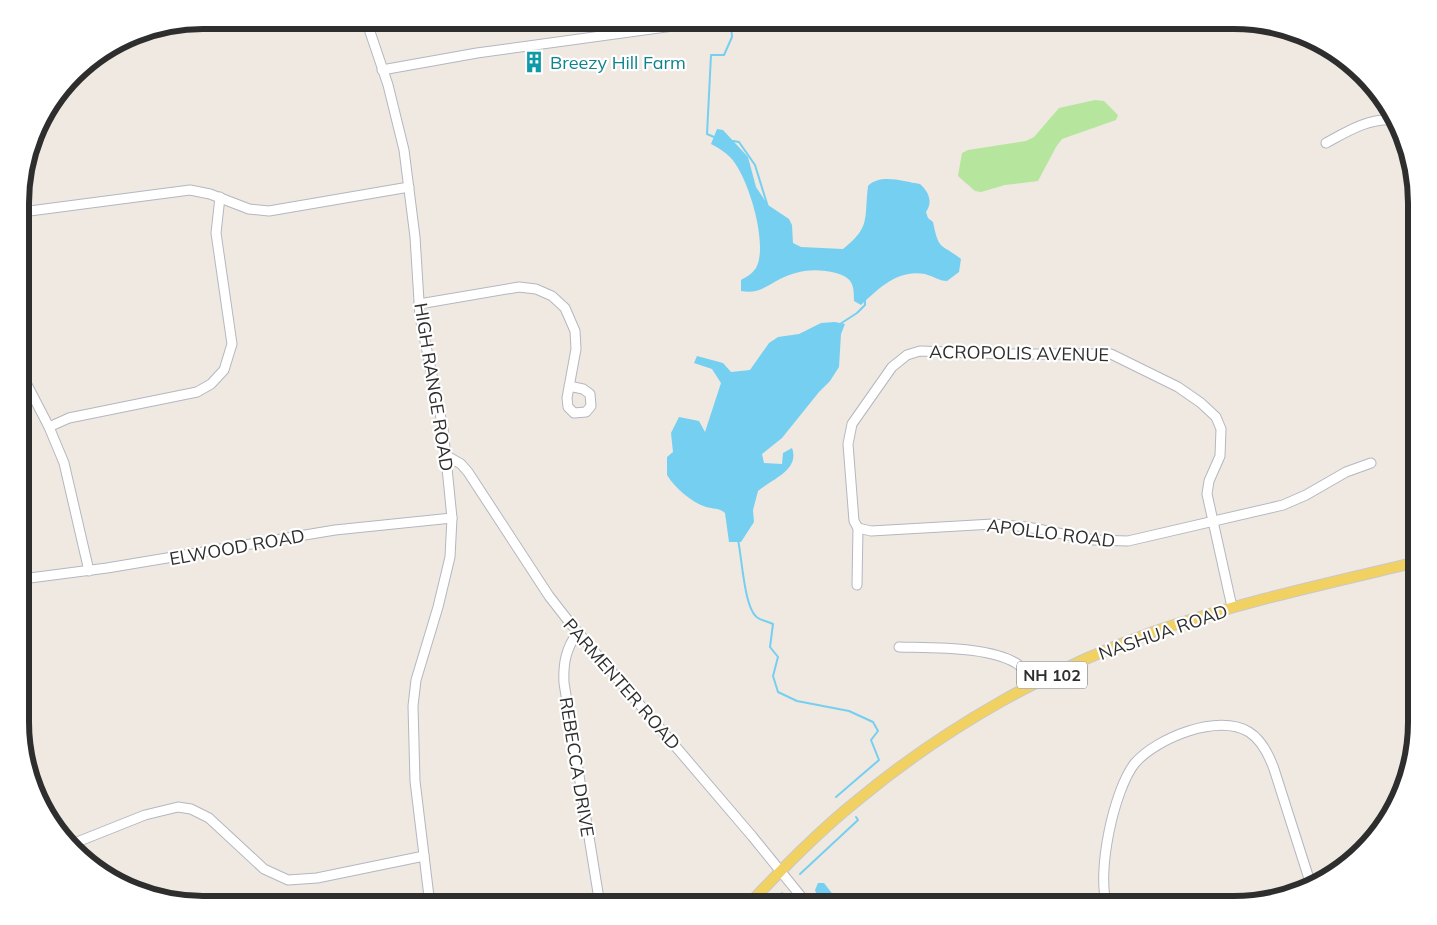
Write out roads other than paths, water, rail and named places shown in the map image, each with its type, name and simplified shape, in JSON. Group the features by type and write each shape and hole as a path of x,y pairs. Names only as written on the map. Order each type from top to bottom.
{"main road":[{"name":"NASHUA ROAD","path":"756,896 835,819 892,773 960,727 1035,684 1138,638 1232,607 1408,564"}],"street":[{"name":"HIGH RANGE ROAD","path":"369,29 399,123 417,257 422,330 441,417 447,456 452,518 450,557 438,607 416,680 412,706 415,781 429,896"},
{"path":"382,70 477,53 652,29"},
{"path":"1326,143 1367,122 1387,121"},
{"path":"29,211 173,190 197,190 249,209 269,211 409,187"},
{"path":"49,427 69,418 197,392 211,384 224,370 232,344 216,233 220,197"},
{"path":"419,304 518,287 544,292 565,308 573,323 576,340 569,386"},
{"name":"ACROPOLIS AVENUE","path":"858,528 854,521 848,444 850,430 856,418 892,367 907,355 920,351 1008,354 1104,353 1118,356 1178,387 1211,412 1221,430 1220,456 1207,494 1232,607"},
{"path":"29,388 49,427 68,476 89,571"},
{"name":"PARMENTER ROAD","path":"447,456 465,468 549,596 752,836 800,896"},
{"name":"APOLLO ROAD","path":"858,528 871,531 993,524 1114,542 1135,540 1283,505 1306,495 1346,472 1371,463"},
{"name":"ELWOOD ROAD","path":"29,578 89,571 335,530 452,518"},
{"path":"857,585 858,528"},
{"name":"REBECCA DRIVE","path":"578,632 570,643 563,663 564,683 599,896"},
{"path":"899,647 970,649 985,653 1020,666 1035,684"},
{"path":"1105,896 1102,885 1104,852 1122,785 1132,768 1151,749 1201,727 1214,725 1235,726 1248,731 1266,750 1274,769 1309,879"},
{"path":"77,842 151,812 178,807 197,811 208,818 264,869 288,880 317,878 424,856"}],"water":[{"path":"717,129 723,130 748,157 756,187 768,205 789,219 792,225 793,243 801,247 843,249 858,235 862,228 866,215 868,186 879,180 900,180 920,184 926,190 930,201 926,212 928,218 933,222 939,243 961,259 959,272 947,281 925,274 906,274 882,286 861,305 854,301 853,286 846,277 836,273 821,271 807,271 794,274 757,291 741,291 741,280 756,268 759,257 758,228 750,194 737,166 728,155 711,144"},
{"path":"835,322 845,324 841,334 839,367 830,381 782,438 762,454 764,463 782,464 783,453 792,448 793,456 792,462 783,473 758,491 753,510 754,522 741,542 729,542 725,513 719,509 700,505 689,498 679,490 667,475 667,457 673,452 671,433 679,417 699,421 705,432 721,383 712,369 694,363 697,356 723,363 731,372 750,370 769,343 778,337 799,334 821,323"},
{"path":"818,883 824,883 834,896 817,896 815,890"}],"waterway":[{"path":"714,137 707,134 711,55 724,55 732,37 731,29"},
{"path":"733,141 739,142 755,165 768,207"},
{"path":"840,324 857,313 865,305 865,299"},
{"path":"738,540 744,582 753,613 758,618 773,624 770,647 778,657 773,676 778,692 797,701 849,711 873,722 878,731 871,740 879,760 836,797"},
{"path":"800,874 858,820 856,817"}],"place":[{"name":"Breezy Hill Farm","path":"534,62"}]}
